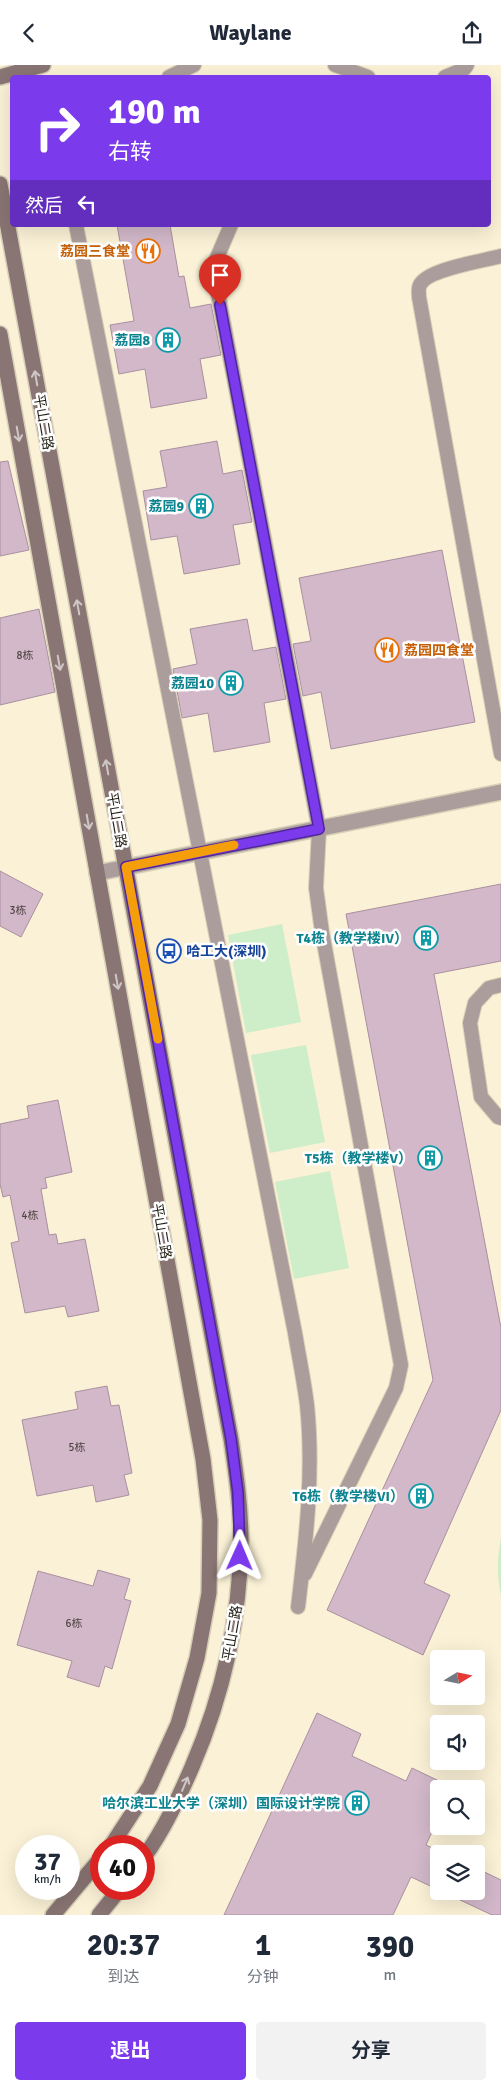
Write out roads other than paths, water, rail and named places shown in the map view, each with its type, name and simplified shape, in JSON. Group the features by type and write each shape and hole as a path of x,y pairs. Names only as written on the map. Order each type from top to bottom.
{"street":[{"path":"0,77 43,65"},
{"name":"平山二路","path":"0,184 231,1439 238,1493 241,1540 239,1590 233,1639 218,1697 202,1745 180,1795 155,1838"},
{"name":"平山二路","path":"0,334 203,1459 210,1521 209,1593 197,1658 178,1724 150,1786 118,1835"},
{"path":"97,873 501,792"},
{"path":"53,1915 90,1871"},
{"path":"99,1915 111,1900"}],"lane":[{"path":"173,75 194,65"},
{"path":"334,65 362,75"},
{"path":"450,75 464,69 468,65"},
{"path":"76,227 295,1333 307,1405 308,1516 298,1607"},
{"path":"230,227 213,267 319,829 316,888 322,932 401,1365 396,1388 300,1584"},
{"path":"501,256 436,273 426,278 419,285 419,297 501,754"},
{"path":"501,985 489,988 475,1003 470,1023 481,1097 501,1118"}],"place":[{"name":"荔园三食堂","path":"148,251"},
{"name":"荔园8","path":"168,340"},
{"name":"荔园9","path":"201,506"},
{"name":"荔园四食堂","path":"387,650"},
{"name":"荔园10","path":"231,683"},
{"name":"T4栋（教学楼IV）","path":"426,938"},
{"name":"哈工大(深圳)","path":"169,951"},
{"name":"T5栋（教学楼V）","path":"430,1158"},
{"name":"T6栋（教学楼VI）","path":"421,1496"},
{"name":"哈尔滨工业大学（深圳）国际设计学院","path":"357,1803"}]}
